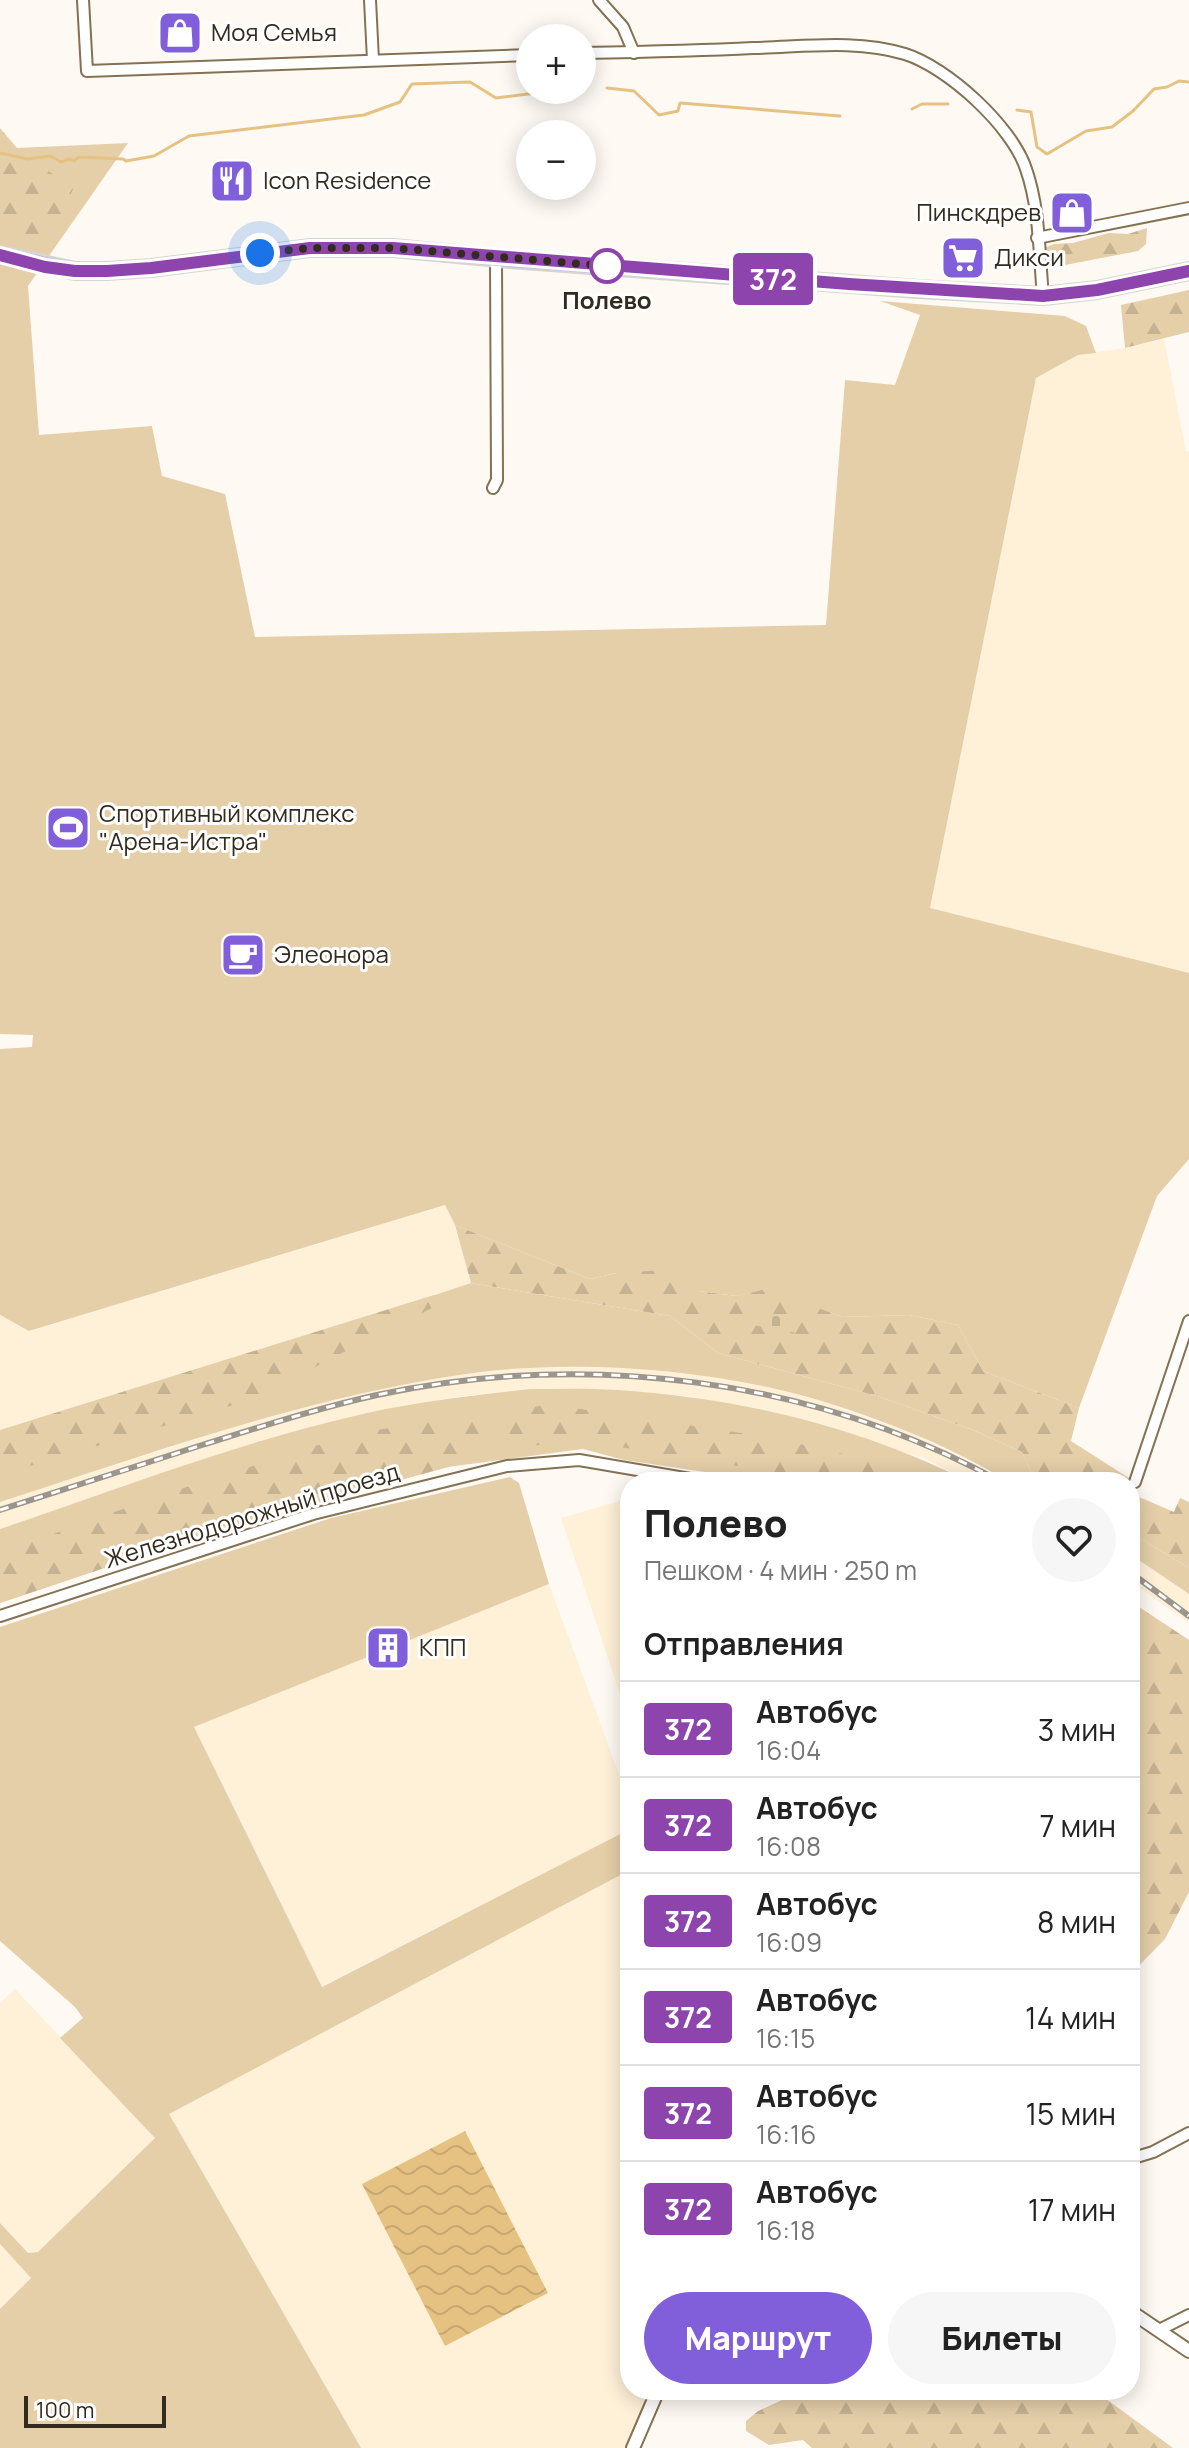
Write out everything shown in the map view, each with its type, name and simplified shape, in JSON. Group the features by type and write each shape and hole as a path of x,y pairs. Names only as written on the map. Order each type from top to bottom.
{"main road":[{"path":"0,255 75,271 151,268 310,248 393,248 1043,296 1097,290 1189,271"}],"street":[{"path":"83,0 87,71 516,55"},
{"path":"370,0 373,60"},
{"path":"599,0 623,27 634,53"},
{"path":"596,53 855,45 906,54 939,71 997,120 1025,165 1033,192 1043,296"},
{"path":"1037,238 1189,208"},
{"path":"493,488 497,480 496,258"},
{"path":"1138,1472 1189,1321"},
{"name":"Железнодорожный проезд","path":"0,1616 313,1514 507,1466 579,1460 649,1472"},
{"path":"1140,2156 1189,2133"},
{"path":"1159,2330 1189,2315"},
{"path":"1140,2318 1189,2351"},
{"path":"633,2448 654,2400"}],"shaded area":[{"path":"1164,339 1186,451 1189,451 1189,973 930,908 1036,378 1078,355"},
{"path":"446,1205 455,1225 471,1283 124,1398 0,1434 0,1315 30,1331"},
{"path":"616,1367 697,1375 773,1388 827,1403 916,1435 991,1472 951,1472 924,1458 686,1396 613,1390 530,1389 463,1396 367,1413 233,1451 0,1529 0,1502 225,1430 378,1389 528,1368"},
{"path":"620,1501 620,1694 561,1518"},
{"path":"1140,1561 1189,1594 1189,1623 1140,1588"},
{"path":"549,1584 620,1777 620,1834 321,1987 194,1727"},
{"path":"620,1875 620,2400 645,2400 627,2448 361,2448 168,2114"},
{"path":"15,1989 155,2138 38,2252 28,2253 0,2223 0,2003"},
{"path":"0,2244 31,2278 0,2309"}],"green space":[{"path":"0,128 17,148 73,189 49,245 0,231"},
{"path":"128,143 28,286 39,435 152,426 162,476 225,494 255,637 826,625 845,380 895,385 920,315 880,301 1065,316 1086,326 1096,353 1078,355 1036,378 930,908 1189,973 1189,1159 1157,1196 1079,1408 983,1371 958,1325 909,1315 843,1317 766,1290 737,1296 616,1273 590,1279 455,1225 445,1205 29,1331 0,1315 0,1049 32,1047 33,1035 0,1034 0,195 17,148"},
{"path":"1147,228 1146,244 1138,251 1060,266 1050,259 1045,248 1109,233 1128,234"},
{"path":"1189,290 1189,332 1125,348 1121,305"},
{"path":"455,1225 590,1279 616,1273 682,1269 698,1291 737,1296 766,1289 843,1317 909,1315 958,1325 983,1371 1079,1408 1071,1441 1119,1472 1031,1472 1022,1452 973,1430 877,1396 718,1353 670,1316 471,1283"},
{"path":"471,1283 670,1316 718,1353 877,1396 973,1430 1022,1452 1031,1472 991,1472 899,1428 772,1388 659,1371 542,1367 466,1374 347,1397 230,1428 0,1502 0,1434 124,1398"},
{"path":"434,1295 444,1302 322,1363 270,1394 0,1475 0,1430"},
{"path":"758,1310 798,1321 794,1334 754,1325"},
{"path":"530,1389 584,1389 708,1400 842,1430 949,1472 705,1472 624,1460 583,1449 448,1467 219,1529 0,1603 0,1529 274,1437 367,1413"},
{"path":"547,1404 774,1438 878,1462 903,1472 775,1472 571,1439 522,1448 506,1430 510,1413"},
{"path":"478,1415 496,1429 448,1467 291,1510 275,1501 175,1536 185,1541 0,1603 0,1553 162,1495 356,1433"},
{"path":"510,1477 519,1483 549,1584 194,1727 322,1987 620,1834 620,1875 169,2114 361,2448 0,2448 0,2309 31,2278 0,2244 0,2223 28,2253 38,2252 155,2138 60,2038 83,2018 75,2007 0,1941 0,1627 331,1518"},
{"path":"1140,1497 1174,1512 1180,1498 1189,1502 1189,1568 1140,1538"},
{"path":"1140,1538 1189,1568 1189,1594 1140,1561"},
{"path":"1140,1608 1189,1640 1189,1892 1165,1939 1140,1965"},
{"path":"782,2400 1108,2400 1173,2448 812,2448 803,2440 769,2445 746,2431 746,2421 758,2411"}],"water":[{"path":"465,2131 548,2293 445,2346 362,2184"}],"waterway":[{"path":"1017,110 1031,112 1037,147 1047,154 1086,131 1112,127 1154,89 1179,81 1189,82"},
{"path":"0,153 27,159 50,156 61,162 74,161 79,157 126,161 154,156 189,136 364,115 400,102 412,84 470,82 496,98 516,95"},
{"path":"607,88 634,91 659,115 678,111 680,103 840,116"},
{"path":"912,109 922,104 948,104"}],"railway":[{"path":"0,1510 246,1431 355,1400 456,1382 536,1375 617,1375 697,1383 776,1397 854,1418 929,1447 980,1472"},
{"path":"1140,1579 1189,1616"}],"bus line":[{"name":"372","path":"0,255 45,267 107,271 310,248 393,248 1043,296 1097,290 1189,271"}],"place":[{"name":"Моя Семья","path":"180,33"},
{"name":"Icon Residence","path":"232,181"},
{"name":"Пинскдрев","path":"1072,213"},
{"name":"Дикси","path":"963,258"},
{"name":"Полево","path":"607,266"},
{"name":"Спортивный комплекс \"Арена-Истра\"","path":"68,828"},
{"name":"Элеонора","path":"243,955"},
{"name":"КПП","path":"388,1648"}],"route":[{"path":"260,253 310,248 393,248 607,266"}]}
